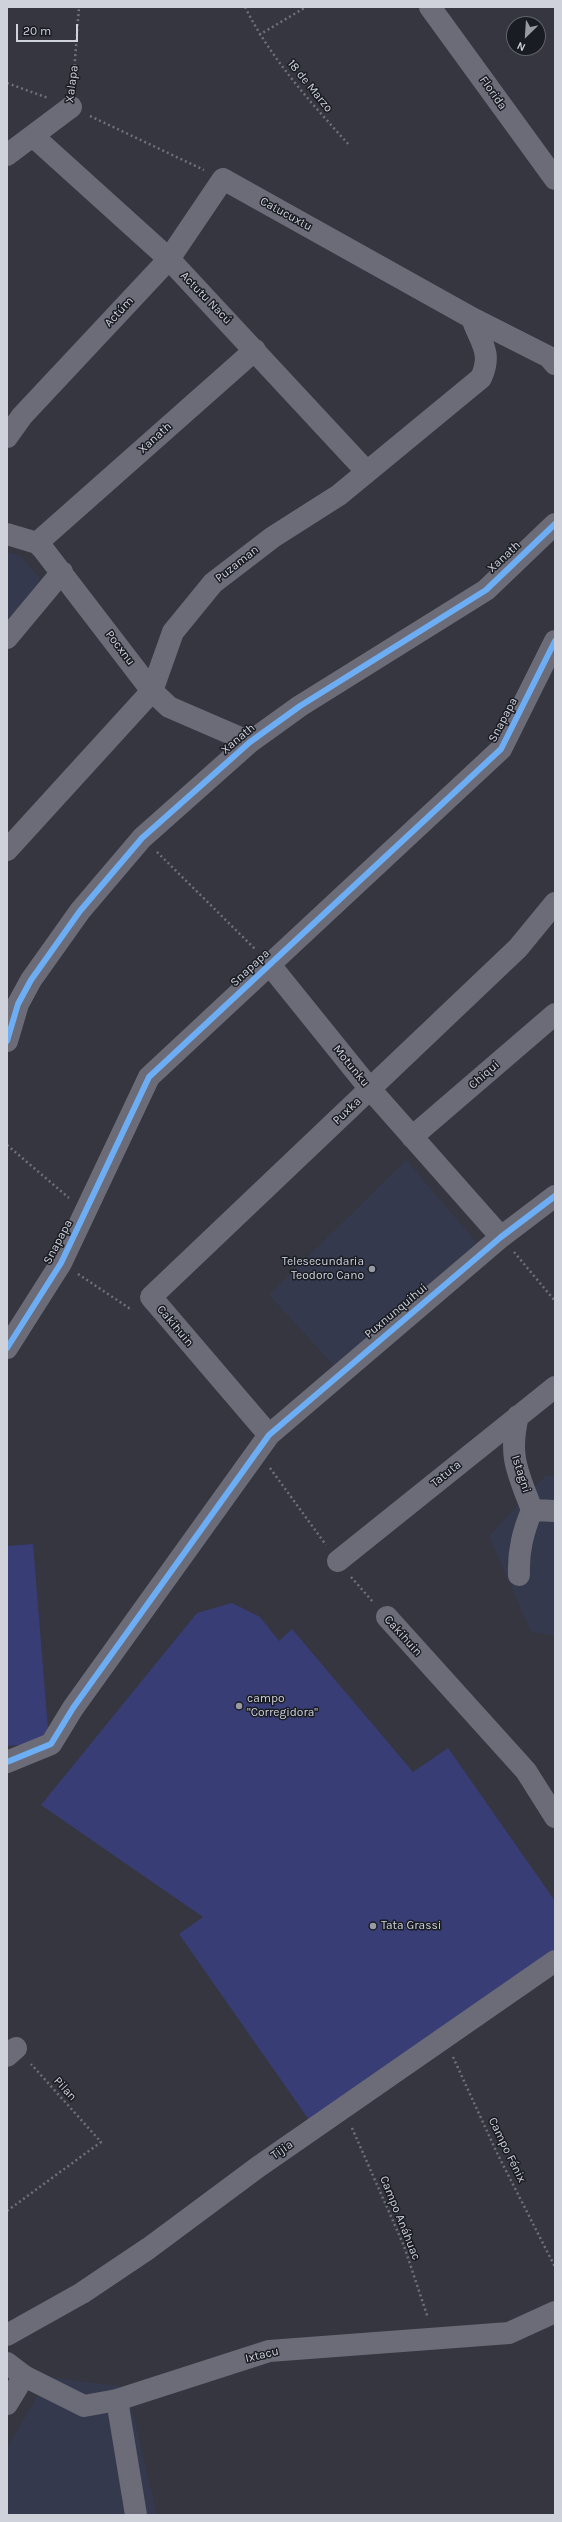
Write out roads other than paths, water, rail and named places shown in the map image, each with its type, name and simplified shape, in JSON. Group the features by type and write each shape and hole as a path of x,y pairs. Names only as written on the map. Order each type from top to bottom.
{"street":[{"name":"Florida","path":"430,7 555,179"},
{"name":"Xalapa","path":"7,154 34,137 71,107"},
{"name":"Actutu Nacú","path":"34,137 169,259 367,472"},
{"name":"Actúm","path":"7,436 22,416 169,259 222,179"},
{"name":"Catucuxtu","path":"222,179 472,318 553,358"},
{"name":"Puzaman","path":"7,850 152,691 173,632 213,583 273,537 339,495 481,378 487,365 487,352 472,318"},
{"name":"Xanath","path":"37,543 255,350"},
{"name":"Xanath","path":"7,1041 13,1000 31,980 80,911 142,838 250,742 300,706 486,590 555,524"},
{"path":"7,534 37,543"},
{"name":"Pocxnu","path":"37,543 62,572 152,691 169,707 250,742"},
{"path":"7,638 62,572"},
{"name":"Snapapa","path":"7,1348 61,1263 149,1076 501,749 555,641"},
{"name":"Puxka","path":"151,1297 518,948 555,903"},
{"name":"Motunku","path":"270,965 370,1090 501,1237"},
{"name":"Chiqui","path":"412,1137 555,1014"},
{"name":"Puxnunquihui","path":"9,1761 51,1744 73,1708 263,1443 501,1237 555,1196"},
{"name":"Cakihuin","path":"151,1297 263,1443"},
{"name":"Tatuta","path":"338,1561 555,1387"},
{"name":"Istagni","path":"518,1416 513,1436 513,1459 532,1510"},
{"path":"519,1575 518,1560 523,1534 532,1510 555,1511"},
{"name":"Cakihuin","path":"386,1617 526,1771 555,1817"},
{"name":"Tijia","path":"7,2335 82,2293 142,2252 343,2107 445,2039 555,1961"},
{"name":"Ixtacu","path":"7,2363 24,2376 84,2406 117,2400 270,2350 509,2334 555,2312"},
{"path":"7,2404 24,2376"},
{"path":"117,2400 136,2515"}],"place":[{"name":"Telesecundaria Teodoro Cano","path":"372,1269"},
{"name":"campo \"Corregidora\"","path":"239,1706"},
{"name":"Tata Grassi","path":"373,1926"}]}
